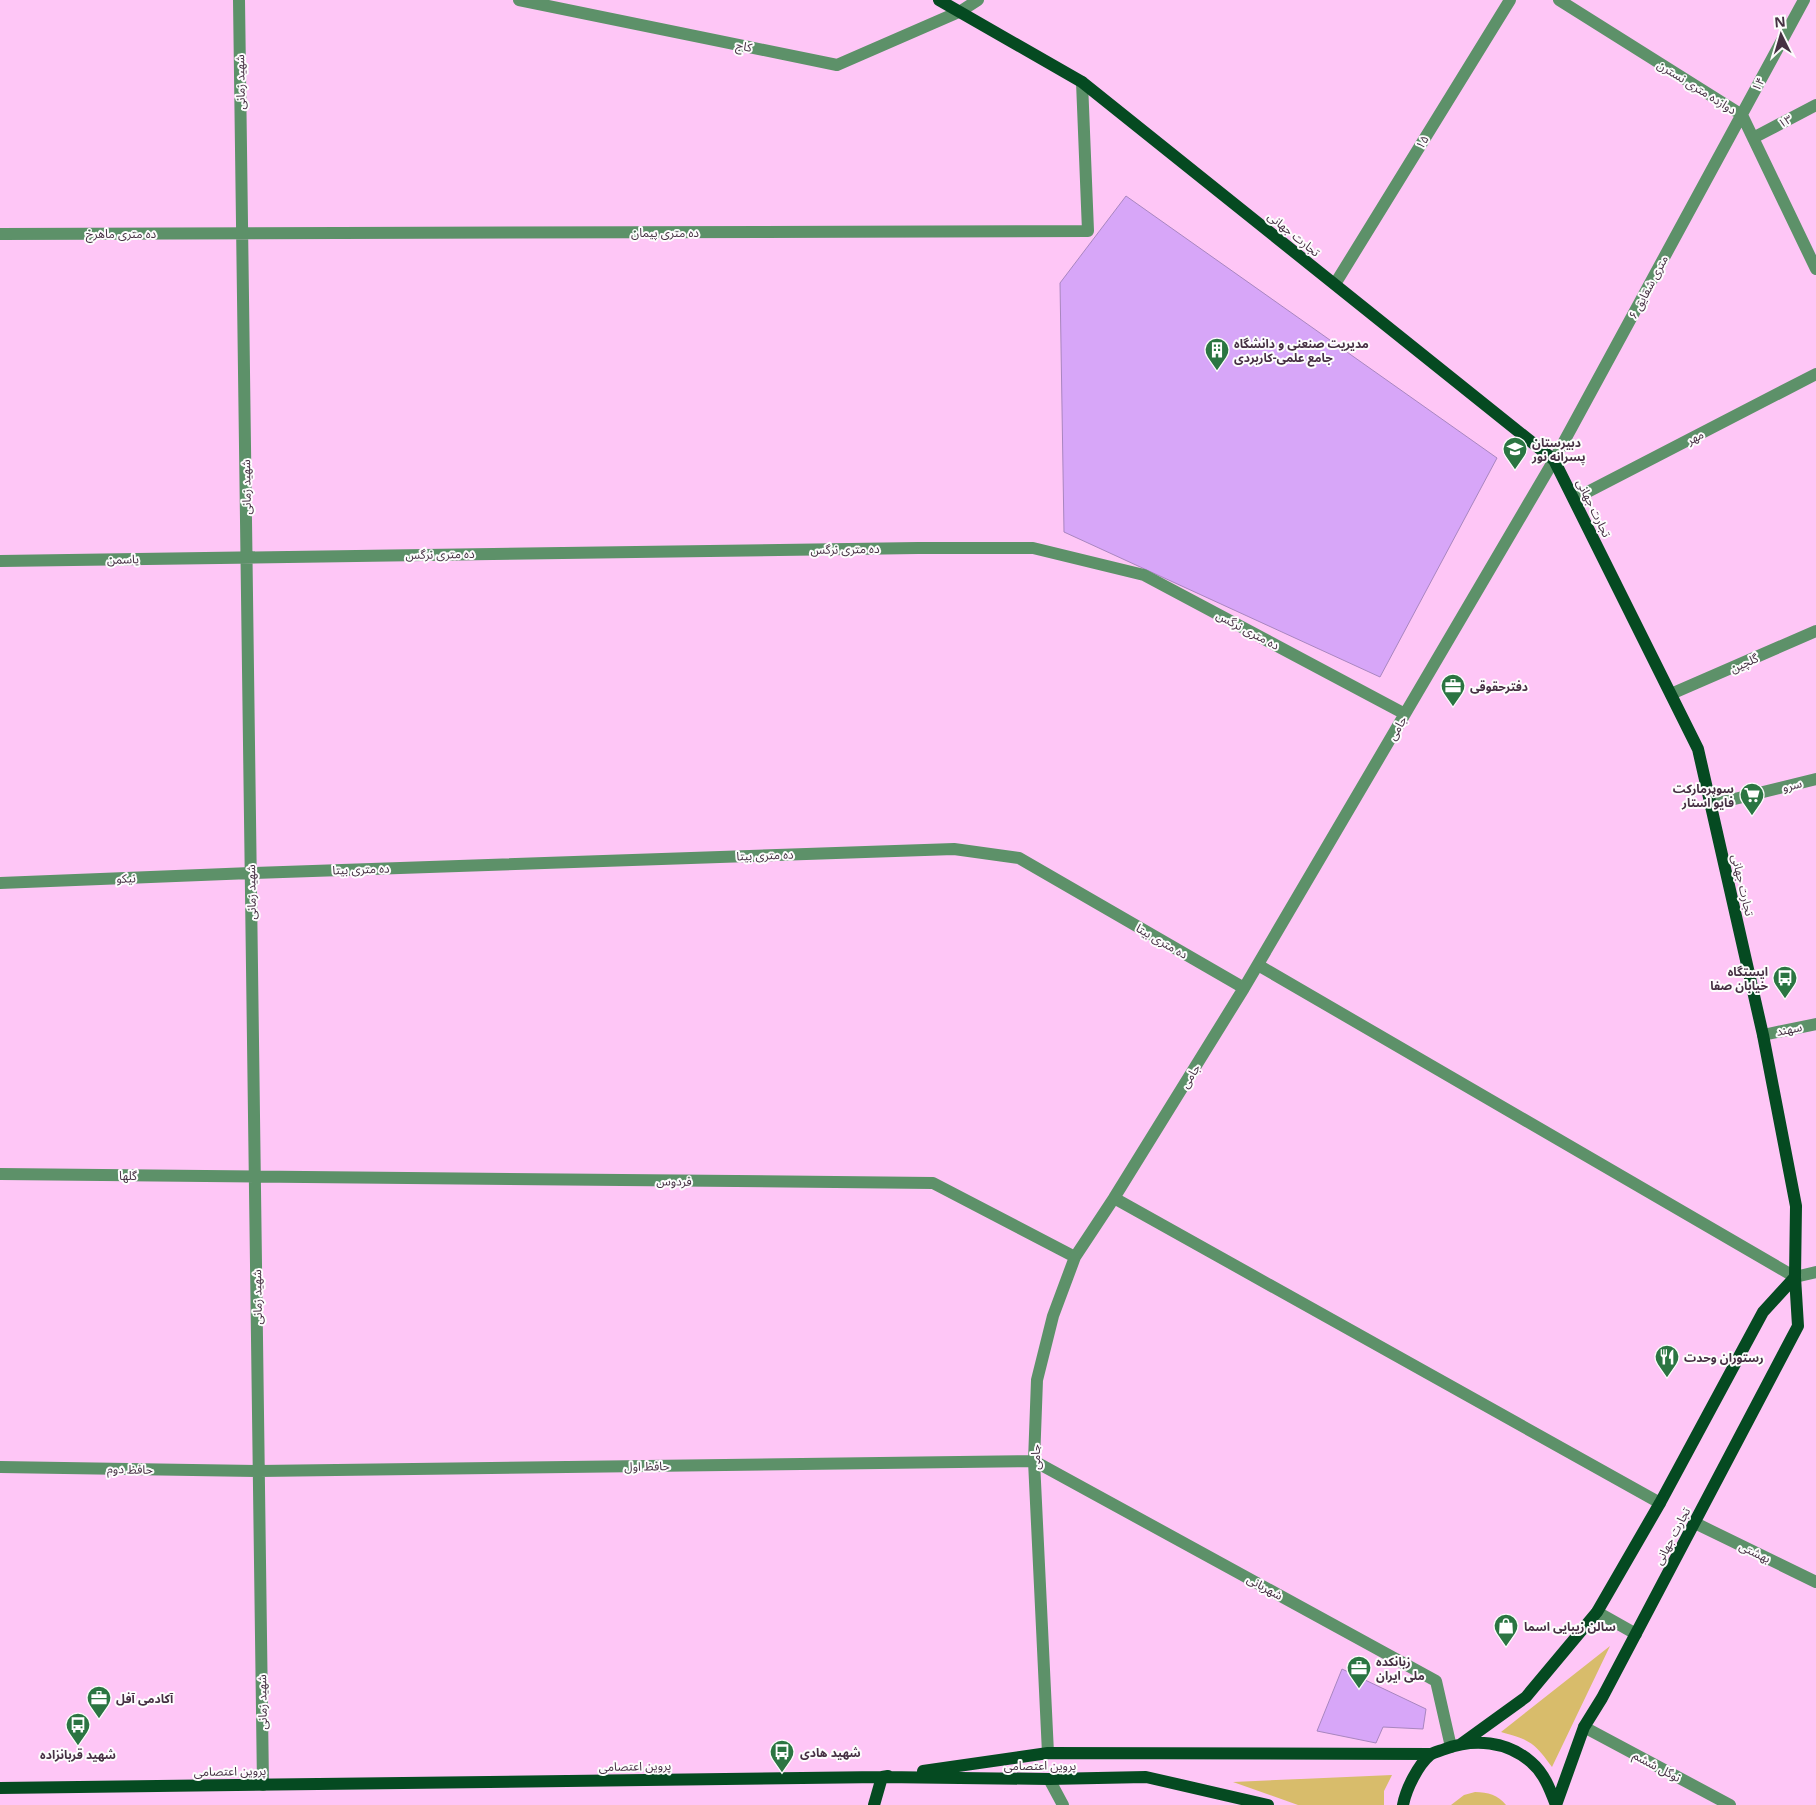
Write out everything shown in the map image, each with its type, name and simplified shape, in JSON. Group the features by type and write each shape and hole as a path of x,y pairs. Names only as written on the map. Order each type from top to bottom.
{"main road":[{"name":"تجارت جهانی","path":"939,0 962,6 1082,82 1554,460 1698,748 1763,1035 1796,1206 1795,1277 1798,1326 1602,1698 1584,1727 1556,1805"},
{"path":"1456,1745 1526,1697 1597,1612 1660,1503 1763,1312 1795,1277"},
{"path":"874,1805 882,1777 1048,1753 1431,1754 1456,1745 1486,1742 1511,1748 1532,1762 1547,1782 1556,1805"},
{"path":"1404,1805 1404,1798 1414,1776 1431,1754"},
{"name":"پروین اعتصامى","path":"0,1788 882,1777 1049,1779 1146,1777 1268,1805"}],"street":[{"name":"شهید زمانی","path":"239,0 263,1785"},
{"name":"کاج","path":"519,0 837,65 978,0"},
{"name":"۱۵","path":"1335,284 1510,0"},
{"name":"دوازده متری نسترن","path":"1559,0 1742,115 1816,269"},
{"name":"۱۴","path":"1742,115 1804,0"},
{"name":"ده متری پیمان","path":"242,232 1088,231 1082,82"},
{"name":"۱۳","path":"1753,138 1816,105"},
{"name":"۶ متری شقایق","path":"1554,460 1742,115"},
{"name":"ده متری ماهرخ","path":"0,234 242,232"},
{"name":"مهر","path":"1574,499 1816,374"},
{"name":"جامی","path":"1048,1753 1034,1461 1038,1380 1053,1316 1075,1257 1114,1198 1258,965 1554,460"},
{"name":"ده متری نرگس","path":"247,556 1033,548 1144,575 1405,714"},
{"name":"یاسمن","path":"0,561 247,556"},
{"name":"گلچین","path":"1671,694 1816,631"},
{"name":"سرو","path":"1710,805 1816,779"},
{"name":"ده متری بیتا","path":"251,873 954,849 1019,858 1244,988"},
{"name":"نیکو","path":"0,884 251,873"},
{"path":"1258,965 1795,1277 1816,1272"},
{"name":"سهند","path":"1763,1035 1816,1024"},
{"name":"گلها","path":"0,1174 255,1176"},
{"name":"فردوس","path":"255,1176 933,1184 1075,1257"},
{"path":"1114,1198 1660,1503"},
{"name":"حافظ اول","path":"259,1471 1034,1461"},
{"name":"شهربانی","path":"1034,1461 1436,1681 1456,1745"},
{"name":"حافظ دوم","path":"0,1467 259,1471"},
{"name":"بهشتی","path":"1695,1523 1816,1582"},
{"path":"1597,1612 1636,1634"},
{"name":"نوگل ششم","path":"1584,1727 1730,1805"},
{"path":"1049,1779 1063,1805"}],"shaded area":[{"path":"1610,1646 1552,1767 1541,1752 1531,1743 1519,1737 1501,1732"},
{"path":"1392,1775 1384,1791 1384,1805 1298,1805 1233,1782"},
{"path":"1475,1792 1492,1795 1506,1805 1451,1805 1464,1795"}],"building":[{"name":"مدیریت صنعنی و دانشگاه جامع علمی-کاربردی","path":"1126,196 1497,458 1380,677 1064,532 1060,283"},
{"name":"زبانکده ملی ایران","path":"1342,1669 1426,1709 1423,1729 1383,1727 1376,1743 1317,1731"}],"place":[{"name":"مدیریت صنعنی و دانشگاه جامع علمی-کاربردی","path":"1217,371"},
{"name":"دبیرستان پسرانه نور","path":"1515,470"},
{"name":"دفترحقوقی","path":"1453,707"},
{"name":"سوپرمارکت فایو استار","path":"1752,816"},
{"name":"ایستگاه خیابان صفا","path":"1785,999"},
{"name":"رستوران وحدت","path":"1667,1378"},
{"name":"سالن زیبایی اسما","path":"1506,1647"},
{"name":"زبانکده ملی ایران","path":"1359,1689"},
{"name":"آکادمی آفل","path":"99,1719"},
{"name":"شهید قربانزاده","path":"78,1746"},
{"name":"شهید هادی","path":"782,1773"}]}
